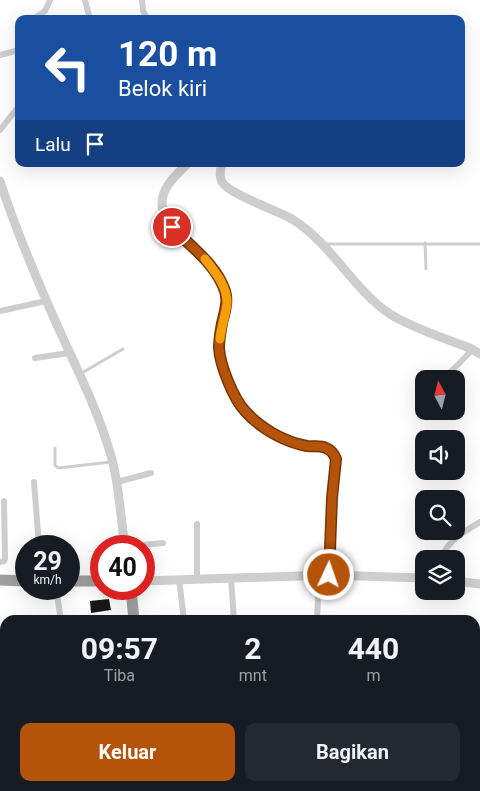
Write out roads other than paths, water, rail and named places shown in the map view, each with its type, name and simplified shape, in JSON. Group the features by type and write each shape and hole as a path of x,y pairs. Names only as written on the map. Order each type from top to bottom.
{"highway":[{"path":"0,580 15,581"},
{"path":"132,600 134,615"}],"street":[{"path":"39,15 45,11 50,0"},
{"path":"84,0 89,15"},
{"path":"142,0 143,11 146,15"},
{"path":"0,55 15,51"},
{"path":"0,130 15,111"},
{"path":"184,167 165,189 162,200 163,209 168,222 202,255 224,290 227,304 220,336 220,354 236,400 246,413 282,438 308,446 323,447 328,449 336,459 332,498 329,575"},
{"path":"221,167 222,182 230,191 281,213 296,222 322,244 360,287 386,311 406,322 476,352 455,370"},
{"path":"0,180 15,225 46,301 98,416 113,462 124,535"},
{"path":"0,311 46,301"},
{"path":"35,358 70,353"},
{"path":"117,482 151,473"},
{"path":"34,482 38,535"},
{"path":"0,562 4,561 5,558 2,522 4,501"},
{"path":"445,550 451,543 480,522"},
{"path":"197,524 197,579"},
{"path":"155,543 162,542"},
{"path":"317,615 320,575"},
{"path":"155,581 320,575 415,578"},
{"path":"231,578 234,615"},
{"path":"179,580 183,615"},
{"path":"465,582 480,584"},
{"path":"58,600 60,615"}],"lane":[{"path":"425,243 426,268"},
{"path":"322,244 480,244"},
{"path":"79,374 123,349"},
{"path":"56,448 56,465 58,468 113,462"}]}
